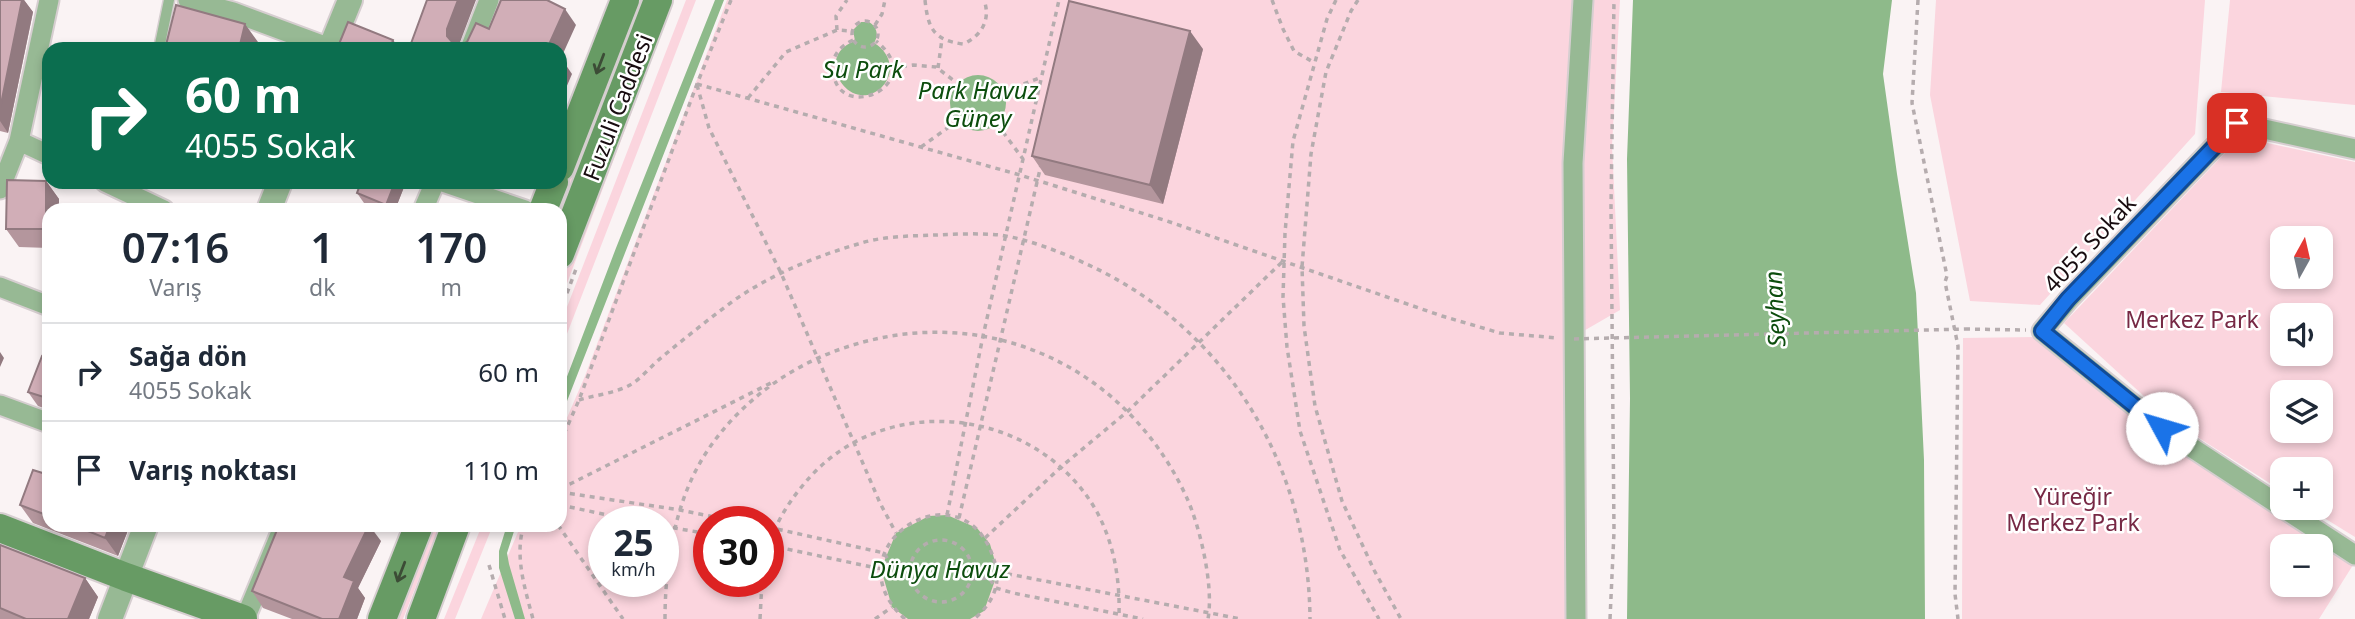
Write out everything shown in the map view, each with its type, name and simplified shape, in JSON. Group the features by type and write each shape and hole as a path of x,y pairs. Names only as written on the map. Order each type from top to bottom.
{"main road":[{"name":"Fuzuli Caddesi","path":"567,149 625,0"},
{"name":"Fuzuli Caddesi","path":"567,236 658,0"},
{"path":"0,528 244,619"},
{"path":"382,619 416,532"},
{"path":"421,619 453,532"}],"street":[{"path":"0,189 19,141 49,0"},
{"path":"188,0 233,12 312,42"},
{"path":"333,42 349,0"},
{"path":"473,42 489,0"},
{"path":"1576,619 1573,163 1583,0"},
{"name":"4055 Sokak","path":"2042,331 2068,299 2237,123 2355,149"},
{"path":"19,141 42,152"},
{"path":"120,189 149,203"},
{"path":"464,189 504,203"},
{"path":"0,288 42,303"},
{"path":"2042,331 2162,428 2270,499"},
{"path":"0,405 42,420"},
{"path":"2302,520 2355,555"},
{"path":"110,619 143,532"},
{"path":"244,619 282,532"}],"lane":[{"path":"160,42 169,0"}],"path":[{"path":"567,427 731,0"},
{"path":"837,30 836,16 847,0"},
{"path":"875,24 882,14 885,0"},
{"path":"925,0 931,30 942,38 963,44 977,36 986,17 984,0"},
{"path":"947,515 983,336 1059,0"},
{"path":"1272,0 1294,51 1315,63"},
{"path":"1336,0 1327,19 1293,141 1283,297 1287,347 1300,431 1340,550 1380,619"},
{"path":"1358,0 1326,72 1311,154 1302,267 1304,327 1318,418 1342,501 1374,570 1401,619"},
{"path":"1610,619 1614,532 1611,195 1614,0"},
{"path":"1918,0 1912,103 1936,214 1947,276 1945,282 1958,346 1955,594 1958,619"},
{"path":"867,20 875,24 879,33 876,41 864,47 853,40 852,31 857,23 867,20"},
{"path":"748,98 786,51 837,30 852,31"},
{"path":"937,68 942,38"},
{"path":"853,40 843,45 832,65 834,77 840,87 860,98 882,91 889,82 891,59 886,49 876,41"},
{"path":"892,68 913,65 937,68 957,83"},
{"path":"1004,91 1042,77"},
{"path":"697,83 1020,175 1167,221 1442,316 1500,333 1574,339 1965,330 2042,331"},
{"path":"697,83 709,128 781,273 880,503 897,533"},
{"path":"921,147 953,124"},
{"path":"997,124 1024,160"},
{"path":"959,518 1043,155"},
{"path":"579,400 630,385 735,300 781,273 860,243 907,236 954,234 1005,236 1024,241 1077,259 1114,277 1148,299 1199,343 1237,387 1280,463 1295,504 1305,546 1310,619"},
{"path":"985,538 1060,467 1128,411 1284,260"},
{"path":"567,485 781,378 817,357 864,340 908,332 953,332 983,336 1041,352 1081,373 1117,400 1148,432 1174,470 1193,511 1205,555 1208,619"},
{"path":"679,514 700,462 723,430 750,402 781,378"},
{"path":"784,513 795,494 822,464 855,442 877,432 925,421 982,425 1020,439 1041,452 1080,488 1097,512 1109,538 1116,566 1119,615"},
{"path":"567,493 693,513"},
{"path":"567,506 588,511"},
{"path":"905,619 892,607 881,578 884,553 897,533 911,522 936,514 959,518 977,528 990,544 998,572 996,588 984,611 974,619"},
{"path":"784,531 884,553 889,561 909,566"},
{"path":"522,532 519,539 521,566 533,619"},
{"path":"563,532 623,619"},
{"path":"934,540 946,540 957,544 969,557 971,579 957,598 946,602 932,601 916,590 910,579 909,566 914,554 924,544 934,540"},
{"path":"784,550 881,569"},
{"path":"881,569 889,561"},
{"path":"489,565 505,619"},
{"path":"971,579 989,578 998,572 1241,619"},
{"path":"989,578 996,588 1143,619"},
{"path":"665,597 665,619"},
{"path":"760,619 761,597"},
{"path":"875,619 892,607"}],"green space":[{"path":"638,0 645,0 566,203 559,203 564,189 567,189 567,182"},
{"path":"668,0 674,0 567,283 567,267"},
{"path":"686,0 696,0 567,334 567,307"},
{"path":"727,0 1620,0 1612,146 1620,310 1568,340 1570,619 481,619 518,532 567,532 567,418"},
{"path":"1936,0 2205,0 2195,134 2040,305 1970,301 1930,95"},
{"path":"2230,0 2355,0 2355,105 2221,92"},
{"name":"Merkez Park","path":"2240,137 2355,162 2355,537 2327,520 2333,520 2333,457 2270,457 2270,483 2169,419 2064,323"},
{"name":"Yüreğir Merkez Park","path":"2039,337 2157,435 2270,510 2270,520 2285,520 2306,534 2270,534 2270,597 2333,597 2319,619 1962,619 1963,338"},
{"path":"430,532 437,532 403,619 396,619"},
{"path":"479,532 490,532 455,619 444,619"},
{"name":"Yüreğir Merkez Park","path":"2333,552 2353,565 2333,597"}],"water":[{"path":"715,0 724,0 567,401 567,377"},
{"name":"Seyhan","path":"1633,0 1892,0 1883,74 1916,293 1924,460 1925,619 1627,619 1630,398 1627,159"},
{"name":"Su Park","path":"861,22 869,22 874,26 877,34 874,43 885,53 890,65 885,84 869,95 857,95 847,89 836,70 836,59 842,48 855,41 853,30"},
{"name":"Park Havuz Güney","path":"978,75 989,77 998,83 1004,92 1004,114 998,123 989,129 978,131 967,129 958,123 952,114 950,103 952,92 958,83 967,77"},
{"name":"Dünya Havuz","path":"947,515 977,528 990,544 998,572 984,611 970,619 908,619 892,607 881,569 896,533 929,516"},
{"path":"505,532 514,532 507,553 525,619 515,619 499,568 499,551"}],"building":[{"path":"0,0 22,0 0,109"},
{"path":"427,0 458,0 447,29 447,36 452,42 412,42"},
{"path":"501,0 547,0 565,9 550,42 467,42 476,23 489,29"},
{"path":"1069,1 1190,31 1150,185 1032,156"},
{"path":"176,5 245,24 241,42 167,42"},
{"path":"348,22 393,40 392,42 340,42"},
{"path":"7,180 42,181 42,189 46,189 46,203 42,203 42,229 6,229"},
{"path":"358,189 392,189 387,203 357,193"},
{"path":"42,356 42,396 28,392"},
{"path":"33,470 42,473 42,513 20,505"},
{"path":"90,532 107,532 105,538"},
{"path":"276,532 366,532 344,577 354,581 339,619 322,619 252,591"},
{"path":"0,545 85,578 68,619 26,619 0,608"}],"route":[{"path":"2162,428 2042,331 2068,299 2237,123"}]}
